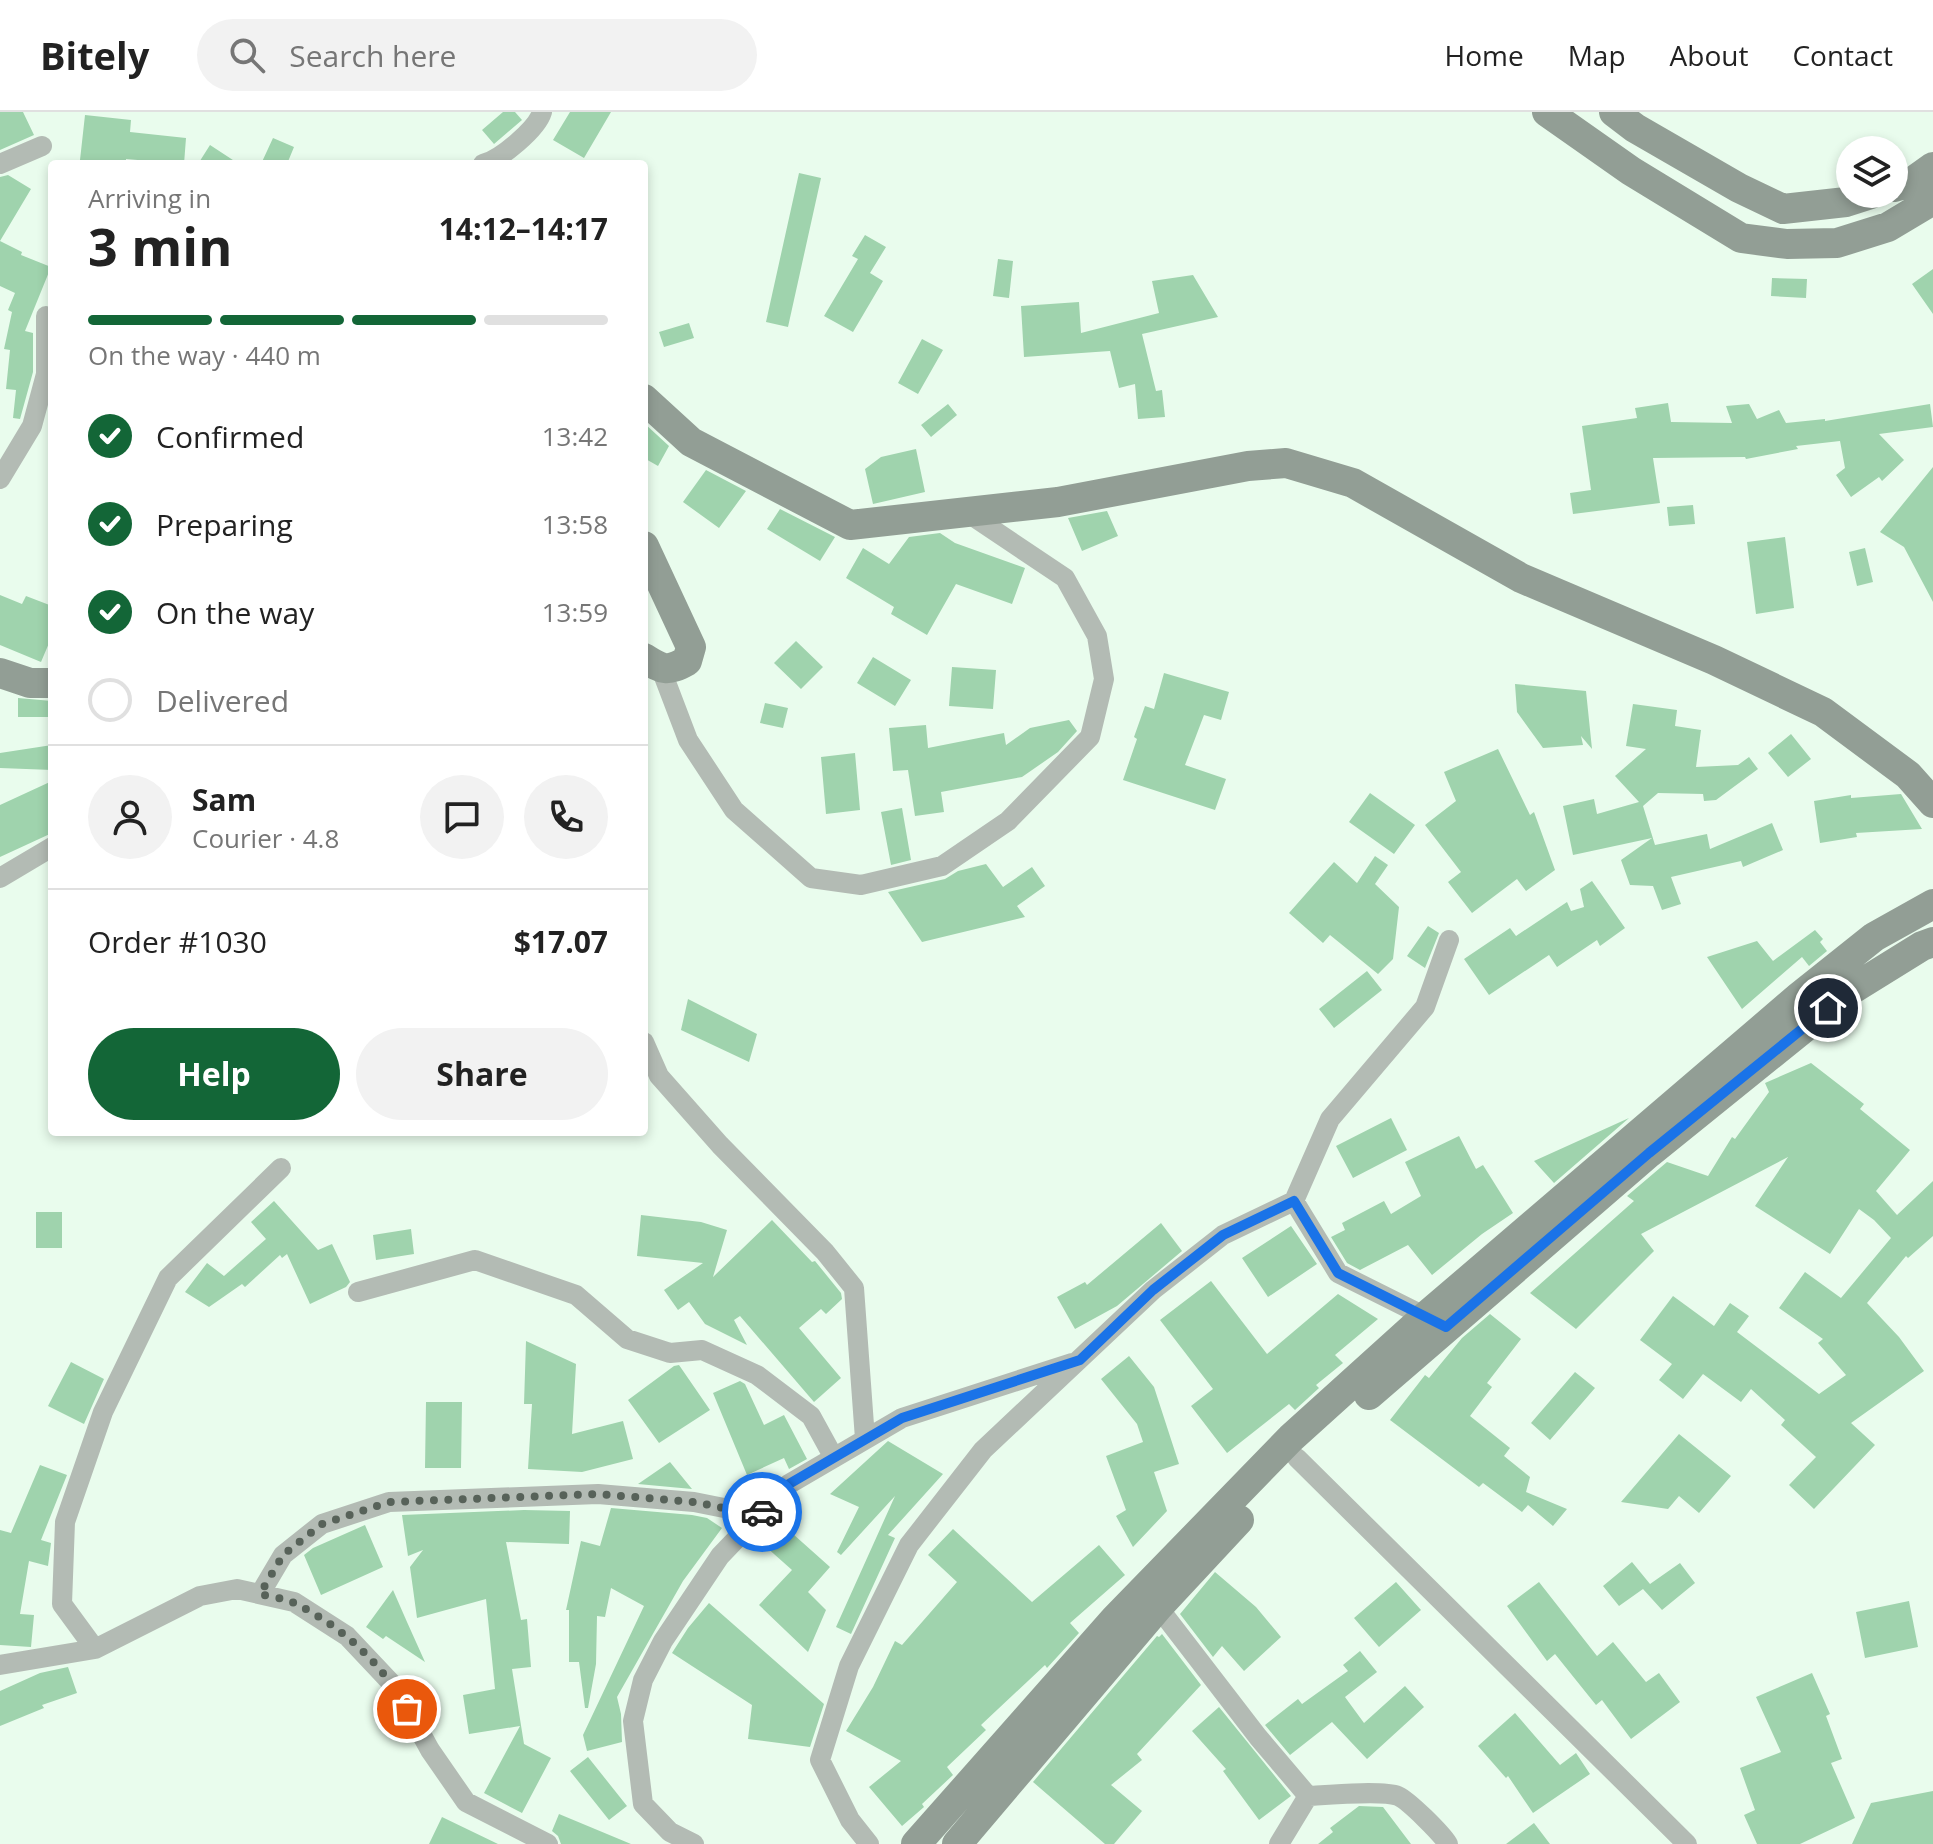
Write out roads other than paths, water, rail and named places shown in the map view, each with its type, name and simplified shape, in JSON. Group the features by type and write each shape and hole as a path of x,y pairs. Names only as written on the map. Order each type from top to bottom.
{"street":[{"path":"496,160 539,122 542,112"},
{"path":"1547,112 1631,171 1741,238 1787,244 1837,243 1888,227 1933,200"},
{"path":"1614,112 1635,128 1739,188 1783,209 1836,203"},
{"path":"0,164 42,146"},
{"path":"1908,183 1933,167"},
{"path":"0,479 32,426 46,374 46,316"},
{"path":"648,403 691,442 850,525 1058,502 1248,466 1286,463 1353,483 1521,578 1714,660 1823,712 1908,775 1933,803"},
{"path":"653,663 688,740 734,810 811,878 861,885 942,866 1008,821 1090,737 1104,679 1097,636 1065,578 968,513"},
{"path":"648,555 691,647 687,661 674,668 653,663"},
{"path":"0,673 30,683 48,683"},
{"path":"0,878 48,849"},
{"path":"957,1844 1158,1607 1297,1458 1436,1322 1800,996 1874,937 1933,904"},
{"path":"869,1844 850,1820 820,1760 849,1666 909,1545 983,1450 1153,1290 1223,1235 1294,1201 1330,1119 1425,1007 1449,940"},
{"path":"916,1844 1115,1619 1291,1438 1851,990 1933,942"},
{"path":"648,1051 659,1076 720,1145 825,1252 854,1288 865,1439"},
{"path":"95,1649 62,1604 65,1522 103,1412 168,1278 281,1168"},
{"path":"1294,1201 1338,1273 1436,1322"},
{"path":"358,1292 475,1260 576,1295 627,1339 670,1353 702,1350 757,1375 811,1416 834,1458"},
{"path":"694,1844 670,1832 643,1804 633,1721 643,1680 663,1641 720,1556 789,1484 902,1418 1080,1360"},
{"path":"1297,1458 1687,1844"},
{"path":"260,1594 283,1555 322,1524 389,1502 598,1494 694,1502 759,1515"},
{"path":"0,1665 95,1649 200,1596 237,1589 294,1602 347,1636 396,1688 430,1750 466,1802 526,1840 548,1844"},
{"path":"1158,1607 1258,1737 1308,1796"},
{"path":"1279,1844 1308,1796"},
{"path":"1308,1796 1397,1796 1441,1832 1448,1844"}]}
